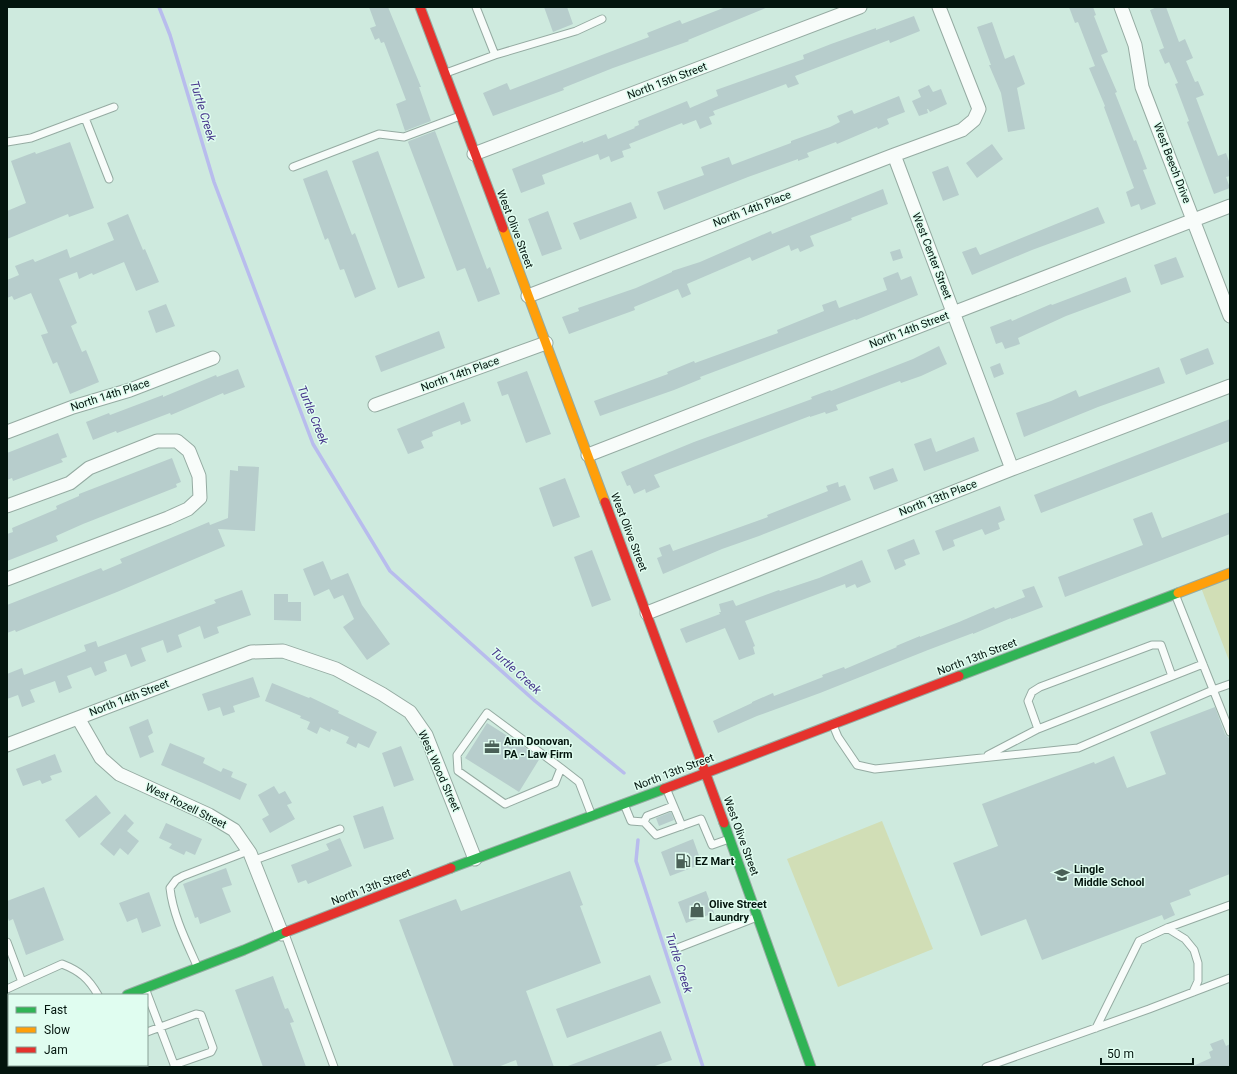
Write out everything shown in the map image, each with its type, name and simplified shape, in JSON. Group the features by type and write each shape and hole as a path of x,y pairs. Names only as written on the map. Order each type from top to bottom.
{"main road":[{"name":"West Olive Street","path":"420,7 647,612 811,1067"},
{"name":"North 13th Street","path":"130,994 475,858 624,804 1230,573"}],"street":[{"name":"North 15th Street","path":"474,154 860,7"},
{"name":"North 14th Place","path":"528,296 962,130 974,120 979,109 939,7"},
{"name":"West Beech Drive","path":"1121,7 1135,45 1142,87 1230,316"},
{"name":"West Center Street","path":"894,155 1012,469"},
{"name":"North 14th Street","path":"588,455 1230,206"},
{"name":"North 14th Place","path":"375,405 546,343"},
{"name":"North 14th Place","path":"7,432 73,407 130,390 213,358"},
{"name":"North 13th Place","path":"647,612 1012,469 1230,386"},
{"path":"7,506 70,483 89,468 158,441 177,441 189,451 199,476 200,498 188,509 7,580"},
{"name":"West Wood Street","path":"251,652 283,651 336,668 410,712 426,735 475,858"},
{"name":"North 14th Street","path":"7,745 251,652"},
{"name":"West Rozell Street","path":"78,718 101,758 119,774 209,815 234,830 250,856 283,934"},
{"path":"7,1033 8,1040"}],"lane":[{"path":"476,7 495,55"},
{"path":"444,73 495,55 576,30 602,19"},
{"path":"7,142 31,138 114,107"},
{"path":"293,167 379,134 404,136 460,116"},
{"path":"85,118 109,179"},
{"path":"1175,594 1230,732"},
{"path":"1038,729 1028,701 1032,692 1040,687 1152,645 1161,645 1172,676"},
{"path":"983,757 1038,729 1203,664"},
{"path":"833,725 838,737 857,765 875,769 1078,748 1230,684"},
{"path":"458,771 457,755 487,713 579,782 592,816"},
{"path":"458,771 505,804 555,783 561,768"},
{"path":"443,777 458,771"},
{"path":"666,788 682,826"},
{"path":"624,804 631,821 644,822 656,835 701,819 712,845 730,839"},
{"path":"644,822 647,816 673,806"},
{"path":"198,968 182,931 171,898 170,888 176,880 183,876 340,829"},
{"path":"1096,1028 1139,941 1167,928 1230,905"},
{"path":"675,949 758,917"},
{"path":"1167,928 1185,939 1194,950 1198,963 1198,981 1193,992"},
{"path":"283,934 334,1067"},
{"path":"7,942 22,982"},
{"path":"7,988 62,964 75,969 91,982 97,994"},
{"path":"986,1067 1230,978"},
{"path":"145,988 147,994"},
{"path":"148,996 160,1027 175,1066 211,1052 213,1048 201,1015 196,1014 160,1027 148,1032"}],"green space":[{"path":"1230,573 1230,663 1200,585"},
{"path":"882,821 933,949 838,987 787,859"}],"building":[{"path":"369,7 388,7 421,87 419,87 431,121 405,131 396,104 406,100 384,42 381,43 379,38 375,40 370,28 376,26"},
{"path":"544,7 567,7 573,24 553,32"},
{"path":"726,7 768,7 688,40 689,41 613,68 563,88 564,90 493,116 483,93 507,83 510,90 649,37 647,33 680,20 682,24"},
{"path":"1069,7 1093,7 1096,15 1094,16 1108,52 1101,55 1117,92 1115,93 1134,141 1136,140 1147,169 1143,170 1156,204 1141,210 1139,204 1131,207 1126,192 1134,188 1104,107 1105,106 1089,68 1095,66 1078,22 1075,23"},
{"path":"1157,7 1166,7 1179,42 1185,39 1193,58 1186,61 1195,82 1198,81 1204,95 1196,98 1218,156 1226,153 1230,164 1230,176 1226,177 1230,188 1214,194 1187,122 1189,121 1175,84 1178,83 1169,62 1165,64 1159,50 1164,48 1150,10"},
{"path":"914,16 920,31 890,43 889,40 795,76 799,84 788,88 786,84 713,111 715,115 709,117 712,124 700,129 696,120 683,125 682,123 629,144 631,148 622,151 624,157 611,162 609,156 600,160 598,154 542,175 545,184 521,193 512,169 583,141 583,143 606,134 608,139 635,128 634,127 639,125 638,121 687,101 690,108 718,96 716,90 804,59 803,55 831,44"},
{"path":"992,22 1005,59 1014,55 1025,84 1017,88 1025,129 1008,132 1001,93 989,65 991,65 977,27"},
{"path":"929,85 933,92 941,89 947,104 930,112 927,109 928,113 919,116 912,101 921,97 918,90"},
{"path":"899,96 905,112 887,119 889,124 878,129 877,127 837,144 836,142 807,153 809,157 798,161 798,159 748,177 664,210 657,192 704,175 701,167 729,157 732,165 830,127 840,122 837,116 852,110 854,114"},
{"path":"435,131 487,269 490,267 500,294 478,302 465,268 457,271 408,142"},
{"path":"70,142 94,208 69,217 68,214 7,239 7,211 26,203 11,161 35,152 36,154"},
{"path":"992,144 1003,159 977,178 966,163"},
{"path":"378,151 425,278 398,288 352,161"},
{"path":"948,166 959,195 943,201 932,172"},
{"path":"327,170 352,235 355,233 376,289 355,298 344,269 340,270 328,238 325,240 303,179"},
{"path":"883,189 888,204 810,236 814,246 800,252 798,248 791,251 789,245 752,261 750,257 687,284 691,294 682,298 678,289 634,307 635,310 569,334 562,317 579,311 578,308 636,288 672,271 700,262 771,231 772,234"},
{"path":"631,202 637,218 580,240 573,223"},
{"path":"1098,207 1105,223 1032,250 972,275 962,252 976,247 980,255"},
{"path":"548,211 562,249 542,256 528,219"},
{"path":"128,214 143,250 145,249 159,282 136,291 124,262 93,275 92,273 79,279 77,272 59,279 77,323 71,326 82,352 86,350 99,382 70,394 57,362 53,364 41,335 48,333 31,293 14,300 12,296 7,298 7,280 19,275 15,266 33,259 35,262 67,249 70,258 114,240 107,223"},
{"path":"900,249 903,258 893,261 890,252"},
{"path":"1176,257 1184,277 1161,285 1154,265"},
{"path":"898,272 901,280 911,276 918,295 856,320 855,319 700,377 701,379 674,390 600,416 594,401 668,374 667,372 694,361 695,363 778,333 777,330 824,311 822,305 836,300 839,308 887,290 883,278"},
{"path":"1126,277 1131,292 1066,316 1018,338 1020,344 1005,349 1002,342 996,344 990,327 1011,319 1012,321 1051,304 1052,305"},
{"path":"166,304 175,326 156,333 148,311"},
{"path":"439,331 445,348 381,372 375,356"},
{"path":"939,346 947,364 921,376 901,383 900,381 836,405 838,410 826,414 825,412 810,416 654,475 660,487 646,493 645,489 634,494 630,485 627,486 621,472 694,442 812,399 811,397 830,390 831,391 913,359"},
{"path":"1208,348 1214,364 1186,375 1180,359"},
{"path":"1000,363 1004,374 994,378 990,367"},
{"path":"1159,367 1165,383 1098,407 1024,437 1016,413 1051,401 1076,390 1079,397"},
{"path":"238,369 245,387 224,395 223,393 171,415 170,413 117,433 116,431 93,440 86,422 109,413 110,415 163,395 163,397 216,375 217,377"},
{"path":"527,371 551,434 526,443 508,394 502,396 497,382"},
{"path":"464,402 471,421 461,425 460,421 432,432 433,436 421,441 424,448 408,454 397,429"},
{"path":"1230,419 1230,441 1041,513 1034,495"},
{"path":"58,433 67,457 61,459 63,462 13,481 12,478 7,480 7,453"},
{"path":"974,437 979,451 924,471 914,444 931,438 936,452"},
{"path":"172,458 181,482 176,484 177,487 83,524 56,536 58,541 7,561 7,534 13,532 12,528 57,509 56,506 79,496 79,494"},
{"path":"238,466 259,467 255,531 218,529 225,546 117,592 16,632 15,630 7,633 7,605 101,568 103,571 122,563 120,559 209,522 210,525 228,518 230,470 238,471"},
{"path":"893,468 898,481 874,490 869,477"},
{"path":"565,478 580,517 553,527 539,488"},
{"path":"838,482 839,487 845,485 851,500 722,549 663,574 657,558 662,556 659,548 670,544 673,551 768,517 767,515 828,491 826,486"},
{"path":"1000,506 1005,520 998,523 1000,529 985,535 982,529 953,540 955,546 943,551 935,531"},
{"path":"1152,512 1162,538 1230,512 1230,534 1065,597 1058,577 1143,545 1133,519"},
{"path":"914,539 920,554 904,560 906,565 895,570 887,550"},
{"path":"592,550 611,600 592,607 574,557"},
{"path":"862,560 871,582 857,588 855,584 846,588 845,584 745,621 755,646 753,647 755,654 739,660 725,628 686,643 680,629 720,614 719,604 733,600 736,606 779,590 780,591 819,578"},
{"path":"323,561 331,580 348,573 362,605 390,644 367,660 343,627 354,619 343,595 334,599 329,589 314,596 303,569"},
{"path":"1034,586 1043,607 757,716 718,733 713,721 752,702 773,693 774,696 823,677 822,675 844,667 845,669 920,636 994,607 995,609 1025,597 1022,590"},
{"path":"242,590 251,615 217,627 219,633 204,639 200,626 178,635 182,647 167,653 163,640 141,648 146,661 131,667 126,654 104,662 107,671 95,676 91,667 67,676 72,688 59,693 55,681 30,690 35,702 22,707 18,695 7,699 7,674 22,668 24,675 86,651 84,645 96,641 98,647 216,603 214,600"},
{"path":"274,594 288,594 288,602 301,602 301,621 274,620"},
{"path":"253,677 260,697 233,706 235,712 223,716 220,707 208,711 202,694"},
{"path":"272,683 309,698 310,697 339,711 338,713 377,732 369,748 358,743 356,748 346,743 349,737 331,729 330,732 320,727 317,734 307,729 310,722 300,718 301,716 265,701"},
{"path":"1215,707 1225,734 1230,739 1230,874 1189,890 1191,895 1170,903 1175,915 1164,920 1162,915 1042,960 1026,919 981,936 953,863 998,846 982,804 1114,756 1127,788 1166,774 1150,732"},
{"path":"148,719 153,733 148,736 154,752 140,758 129,727"},
{"path":"487,723 540,758 519,792 465,758"},
{"path":"170,743 205,758 203,763 221,772 223,768 233,772 231,777 247,784 240,800 161,765"},
{"path":"401,746 414,780 394,787 382,753"},
{"path":"55,754 62,772 50,776 52,780 42,784 40,780 23,786 16,769"},
{"path":"274,786 279,794 285,791 292,803 287,805 295,819 270,833 262,819 269,815 258,795"},
{"path":"96,795 111,813 79,838 65,820"},
{"path":"383,806 394,839 364,849 353,816"},
{"path":"671,812 674,820 659,826 656,818"},
{"path":"125,814 134,823 127,831 139,841 128,855 120,848 114,856 100,844"},
{"path":"166,823 202,839 195,855 186,851 184,855 169,848 172,844 159,838"},
{"path":"340,838 352,866 308,884 306,880 298,883 291,865 329,850 326,844"},
{"path":"693,839 702,864 670,876 661,852"},
{"path":"226,868 232,885 222,888 231,912 200,924 198,917 195,918 183,884"},
{"path":"570,871 583,905 580,906 601,963 526,991 554,1067 518,1067 516,1060 498,1067 454,1067 399,920 456,899 461,911"},
{"path":"44,887 64,940 26,955 13,919 9,921 7,915 7,901"},
{"path":"706,891 714,913 686,923 678,902"},
{"path":"149,892 161,926 142,933 137,918 127,922 119,903"},
{"path":"650,975 661,1003 567,1038 556,1009"},
{"path":"273,976 285,1009 288,1008 294,1022 290,1023 306,1067 263,1067 235,990"},
{"path":"661,1031 672,1060 652,1067 568,1067 568,1066"},
{"path":"1223,1039 1226,1046 1230,1044 1230,1067 1191,1067 1211,1058 1209,1052 1213,1050 1210,1044"}],"waterway":[{"name":"Turtle Creek","path":"159,7 170,35 214,182 313,444 390,571 535,701 624,773"},
{"name":"Turtle Creek","path":"638,840 636,861 703,1067"}],"traffic: fast":[{"path":"959,676 1178,593"},
{"path":"451,868 664,789"},
{"path":"724,823 811,1067"},
{"path":"130,994 244,950 286,932"}],"traffic: slow":[{"path":"503,228 605,502"},
{"path":"1178,593 1230,573"}],"traffic: jam":[{"path":"420,7 503,228"},
{"path":"605,502 724,823"},
{"path":"664,789 959,676"},
{"path":"286,932 451,868"}],"place":[{"name":"Ann Donovan, PA - Law Firm","path":"492,747"},
{"name":"EZ Mart","path":"683,861"},
{"name":"Lingle Middle School","path":"1062,875"},
{"name":"Olive Street Laundry","path":"697,910"}]}
